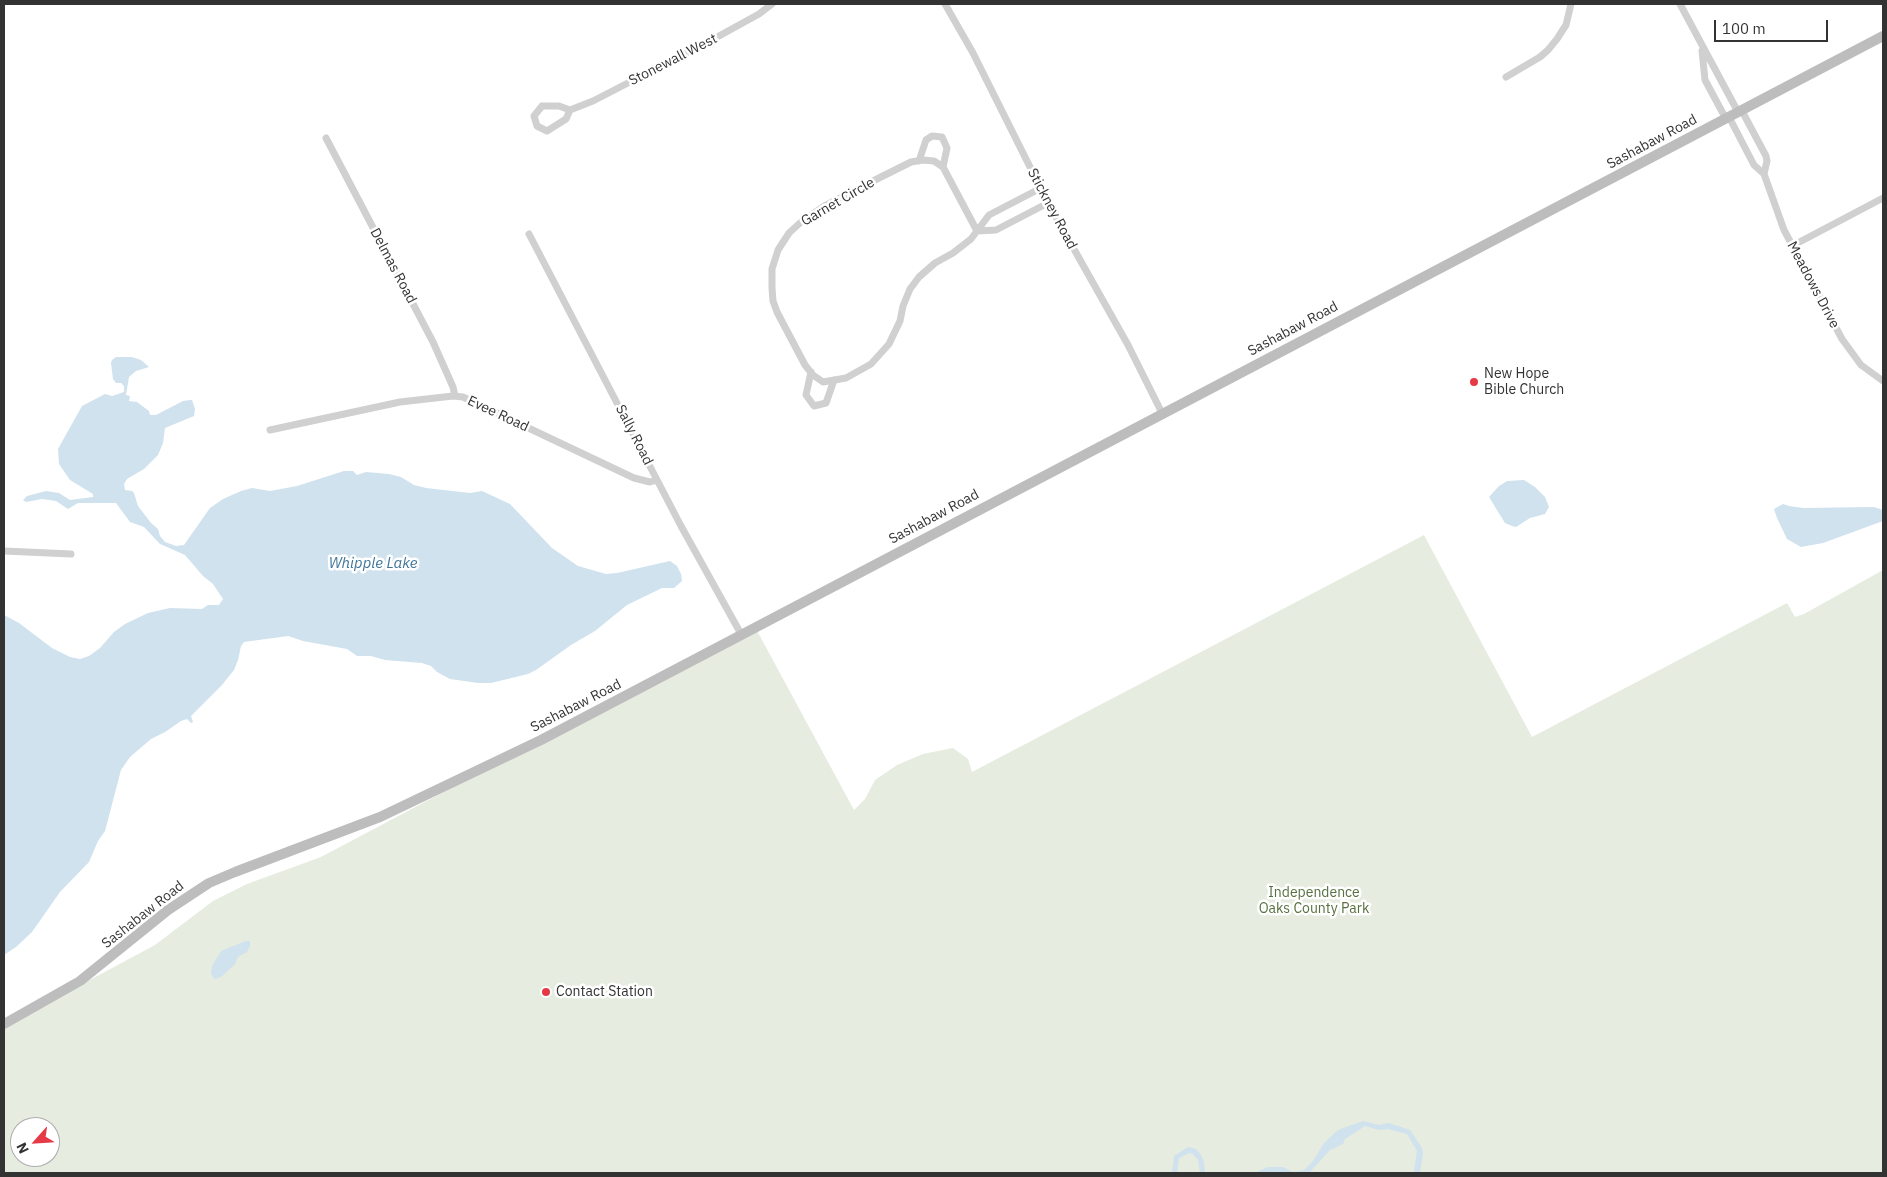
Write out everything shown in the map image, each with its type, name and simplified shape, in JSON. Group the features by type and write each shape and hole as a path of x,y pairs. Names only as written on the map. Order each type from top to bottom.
{"main road":[{"name":"Sashabaw Road","path":"4,1024 80,981 168,910 209,883 360,825 541,740 1883,36"}],"street":[{"name":"Stonewall West","path":"570,110 593,101 702,45 760,14 772,4"},
{"name":"Stickney Road","path":"945,4 973,53 1040,188 1128,345 1162,413"},
{"path":"1506,77 1540,57 1552,45 1566,25 1571,4"},
{"path":"1680,4 1734,115"},
{"path":"1701,44 1705,80 1734,115"},
{"path":"542,106 559,106 570,110 566,119 547,131 537,126 534,116 542,106"},
{"name":"Meadows Drive","path":"1734,115 1766,156 1767,161 1764,174"},
{"name":"Meadows Drive","path":"1734,115 1754,165 1764,174 1784,230 1847,348 1862,365 1883,381"},
{"path":"943,167 947,148 942,137 932,136 926,140 919,161 934,161 943,167 977,231"},
{"name":"Delmas Road","path":"326,138 433,342 450,379 455,396"},
{"name":"Garnet Circle","path":"811,372 786,331 773,300 772,269 778,250 795,227 826,206 911,162 919,161"},
{"path":"834,380 826,403 814,406 806,395 811,372 823,382 856,373 871,364 889,344 900,322 903,306 910,289 918,277 935,263 971,240 989,215 1040,188"},
{"path":"1792,246 1883,198"},
{"path":"977,231 996,230 1048,203"},
{"name":"Sally Road","path":"529,234 693,549 741,634"},
{"name":"Evee Road","path":"270,430 400,402 455,396 463,397 634,478 650,482 657,480"},
{"path":"4,551 71,554"}],"green space":[{"name":"Independence Oaks County Park","path":"1424,535 1532,737 1787,603 1795,617 1804,614 1883,570 1883,1173 4,1173 4,1026 155,945 213,901 247,884 321,857 755,627 854,810 865,799 875,780 897,765 923,754 953,748 968,759 972,772"}],"water":[{"name":"Whipple Lake","path":"116,357 132,357 141,360 149,367 136,371 129,377 126,395 130,396 129,401 137,402 149,411 150,415 156,415 183,401 190,400 192,400 195,409 194,416 165,428 163,443 158,455 144,469 127,479 124,484 125,490 134,493 138,506 158,529 160,536 165,542 176,546 184,545 210,508 223,499 241,491 252,488 270,491 297,486 344,471 353,471 357,475 366,472 389,474 426,488 470,493 482,491 510,504 552,548 578,566 606,574 670,561 677,566 682,581 674,588 662,588 627,605 595,631 571,645 536,670 528,674 491,683 450,679 437,672 431,666 422,663 357,656 347,649 303,641 288,636 244,642 234,670 191,716 193,722 191,723 187,719 181,721 151,739 130,757 121,770 105,831 98,841 89,862 60,892 32,932 4,955 4,615 19,623 52,648 70,657 80,659 89,656 100,648 114,632 125,624 148,613 170,608 202,609 208,605 219,605 223,599 213,584 203,576 185,555 160,544 144,527 130,522 116,503 78,503 68,509 56,501 42,499 26,502 23,500 27,496 46,491 59,493 70,500 93,497 93,494 70,480 59,464 58,449 82,406 105,394 112,396 124,392 124,386 121,383 116,383 113,379 111,363"},
{"path":"1524,480 1545,497 1549,507 1545,514 1530,518 1516,527 1505,523 1489,497 1499,486 1507,481"},
{"path":"1783,504 1803,508 1874,507 1883,510 1883,521 1823,543 1801,547 1787,539 1777,518 1774,509"},
{"path":"250,941 247,952 238,957 235,964 221,977 214,979 211,973 212,966 221,951"},
{"path":"1363,1121 1379,1125 1389,1123 1410,1130 1422,1148 1420,1173 1415,1173 1414,1171 1417,1151 1407,1134 1365,1126 1345,1139 1343,1144 1330,1150 1309,1173 1254,1173 1268,1167 1283,1167 1293,1172 1304,1170 1313,1161 1324,1143 1338,1130"},
{"path":"1188,1147 1196,1149 1201,1155 1205,1173 1200,1173 1198,1160 1193,1154 1189,1153 1179,1158 1177,1173 1172,1173 1174,1156"}],"place":[{"name":"New Hope Bible Church","path":"1474,382"},
{"name":"Contact Station","path":"546,992"}]}
